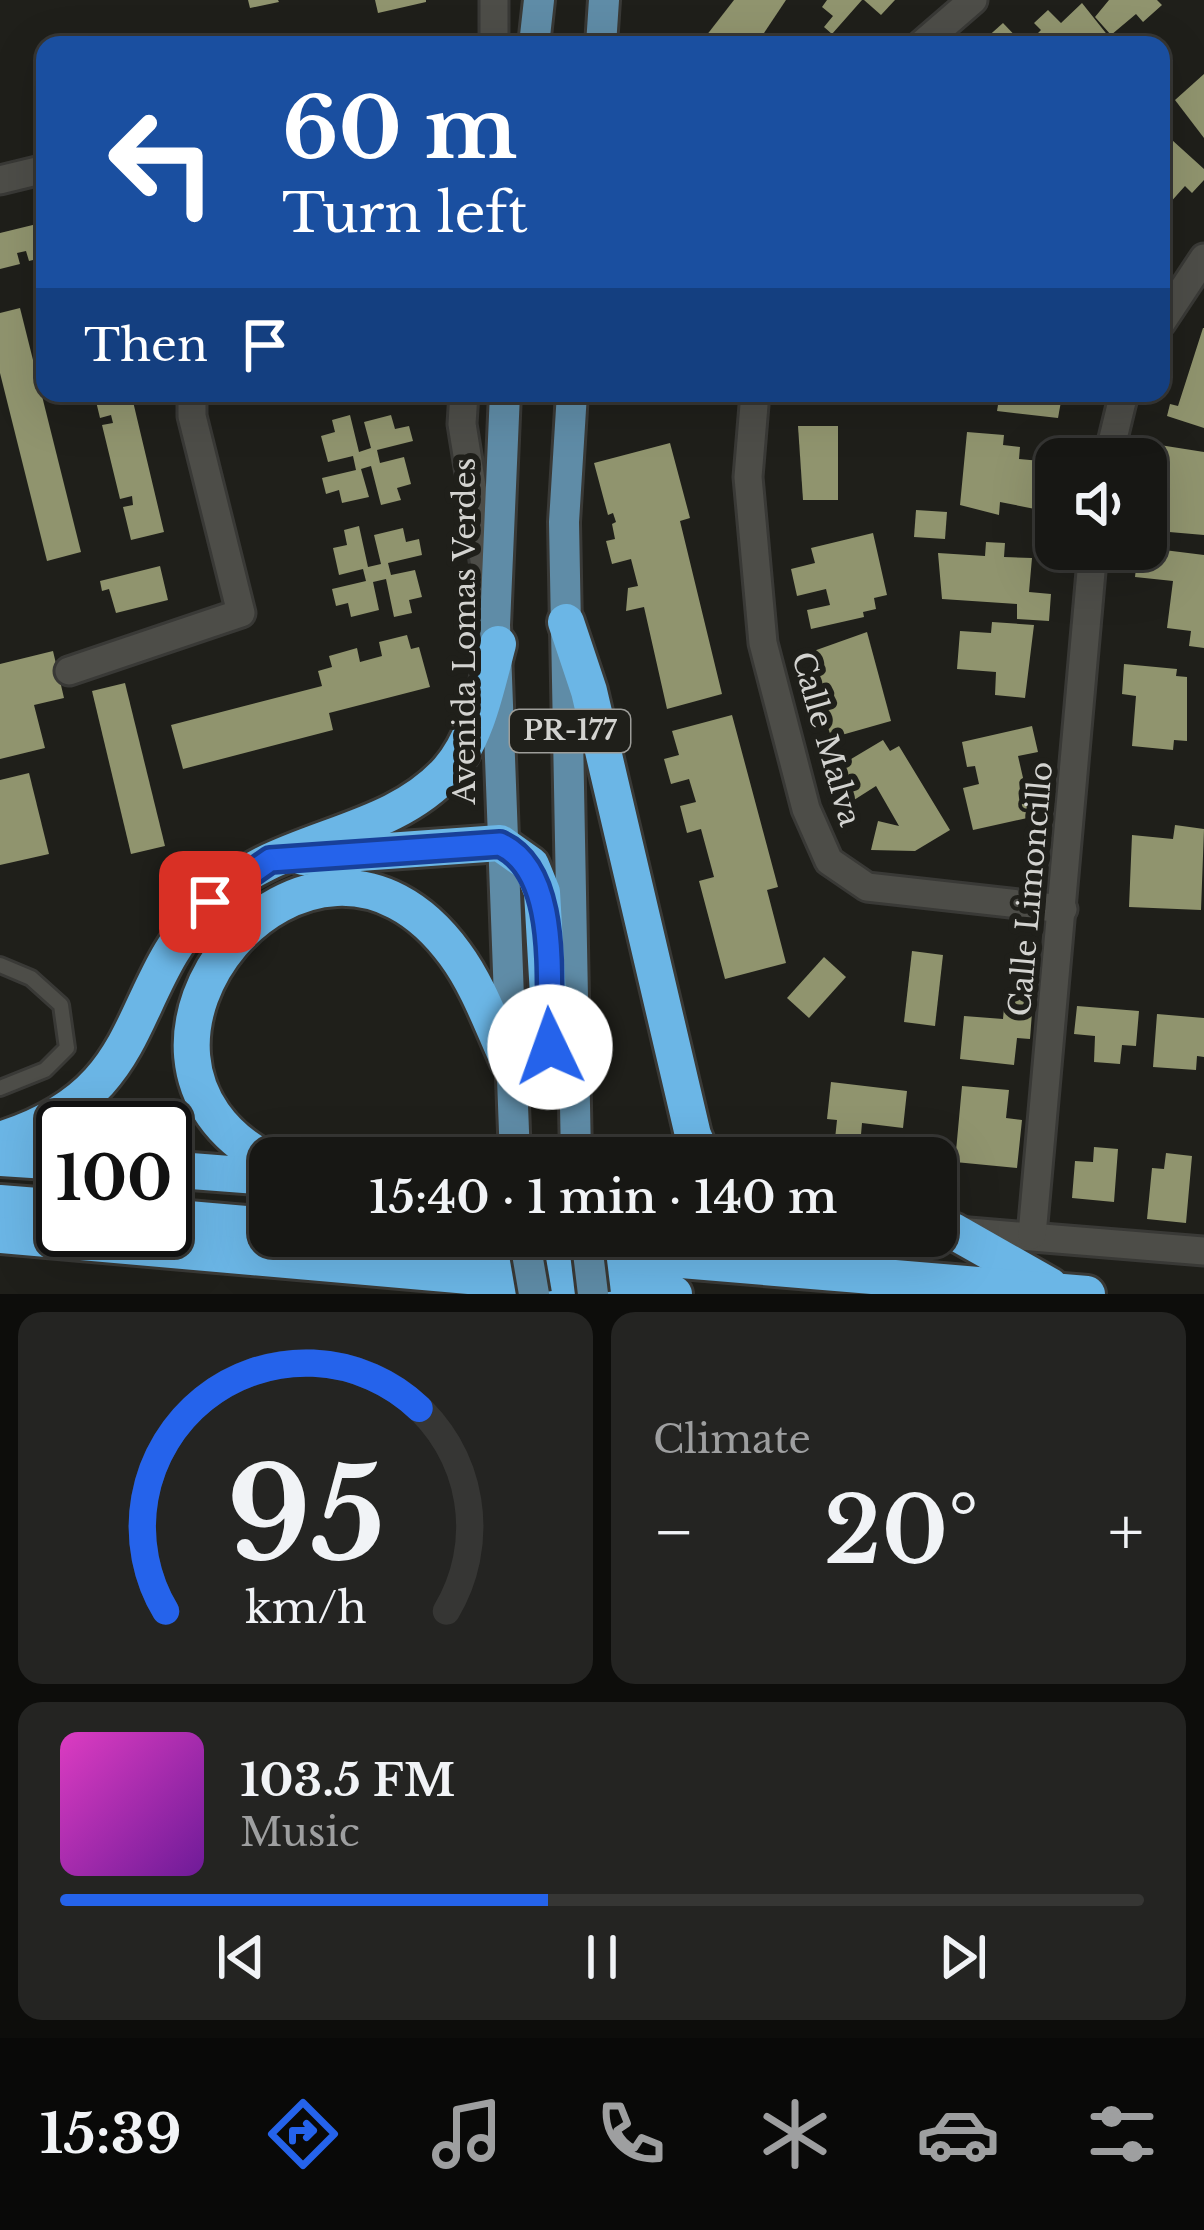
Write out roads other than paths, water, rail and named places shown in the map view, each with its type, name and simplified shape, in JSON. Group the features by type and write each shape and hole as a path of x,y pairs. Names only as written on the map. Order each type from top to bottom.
{"highway":[{"path":"566,622 589,691 693,1137"},
{"path":"0,1140 62,1113 97,1084 134,1034 192,923 228,886 270,860 387,813 433,786 466,744 496,634"},
{"path":"270,860 500,844 531,866 542,892 550,1047 570,1069"},
{"path":"249,1144 218,1118 201,1082 193,1025 213,965 235,935 268,907 317,891 350,890 401,906 455,953 508,1060"},
{"path":"0,1158 36,1160"},
{"path":"192,1171 249,1175"},
{"path":"0,1203 36,1206"},
{"path":"192,1219 249,1224"},
{"path":"0,1235 674,1294"},
{"path":"957,1236 1073,1293"},
{"path":"644,1257 1073,1293"}],"main road":[{"path":"535,36 539,0"},
{"path":"602,36 604,0"},
{"name":"Avenida Lomas Verdes","path":"506,402 496,634 513,1137"},
{"name":"PR-177","path":"571,402 564,522 572,787 574,1137"},
{"path":"528,1257 534,1294"},
{"path":"589,1257 593,1294"}],"street":[{"path":"494,0 494,36"},
{"path":"931,36 973,0"},
{"path":"0,180 36,171"},
{"path":"1170,309 1204,258"},
{"path":"69,671 241,613 192,402"},
{"path":"463,402 462,424 496,634"},
{"name":"Calle Malva","path":"754,402 748,477 763,643 806,809 829,861 867,887 1063,909"},
{"path":"1113,438 1122,402"},
{"name":"Calle Limoncillo","path":"1032,1235 1091,570"},
{"path":"957,1231 1204,1251"}],"lane":[{"path":"0,965 31,978 62,1005 67,1048 46,1070 0,1088"}]}
